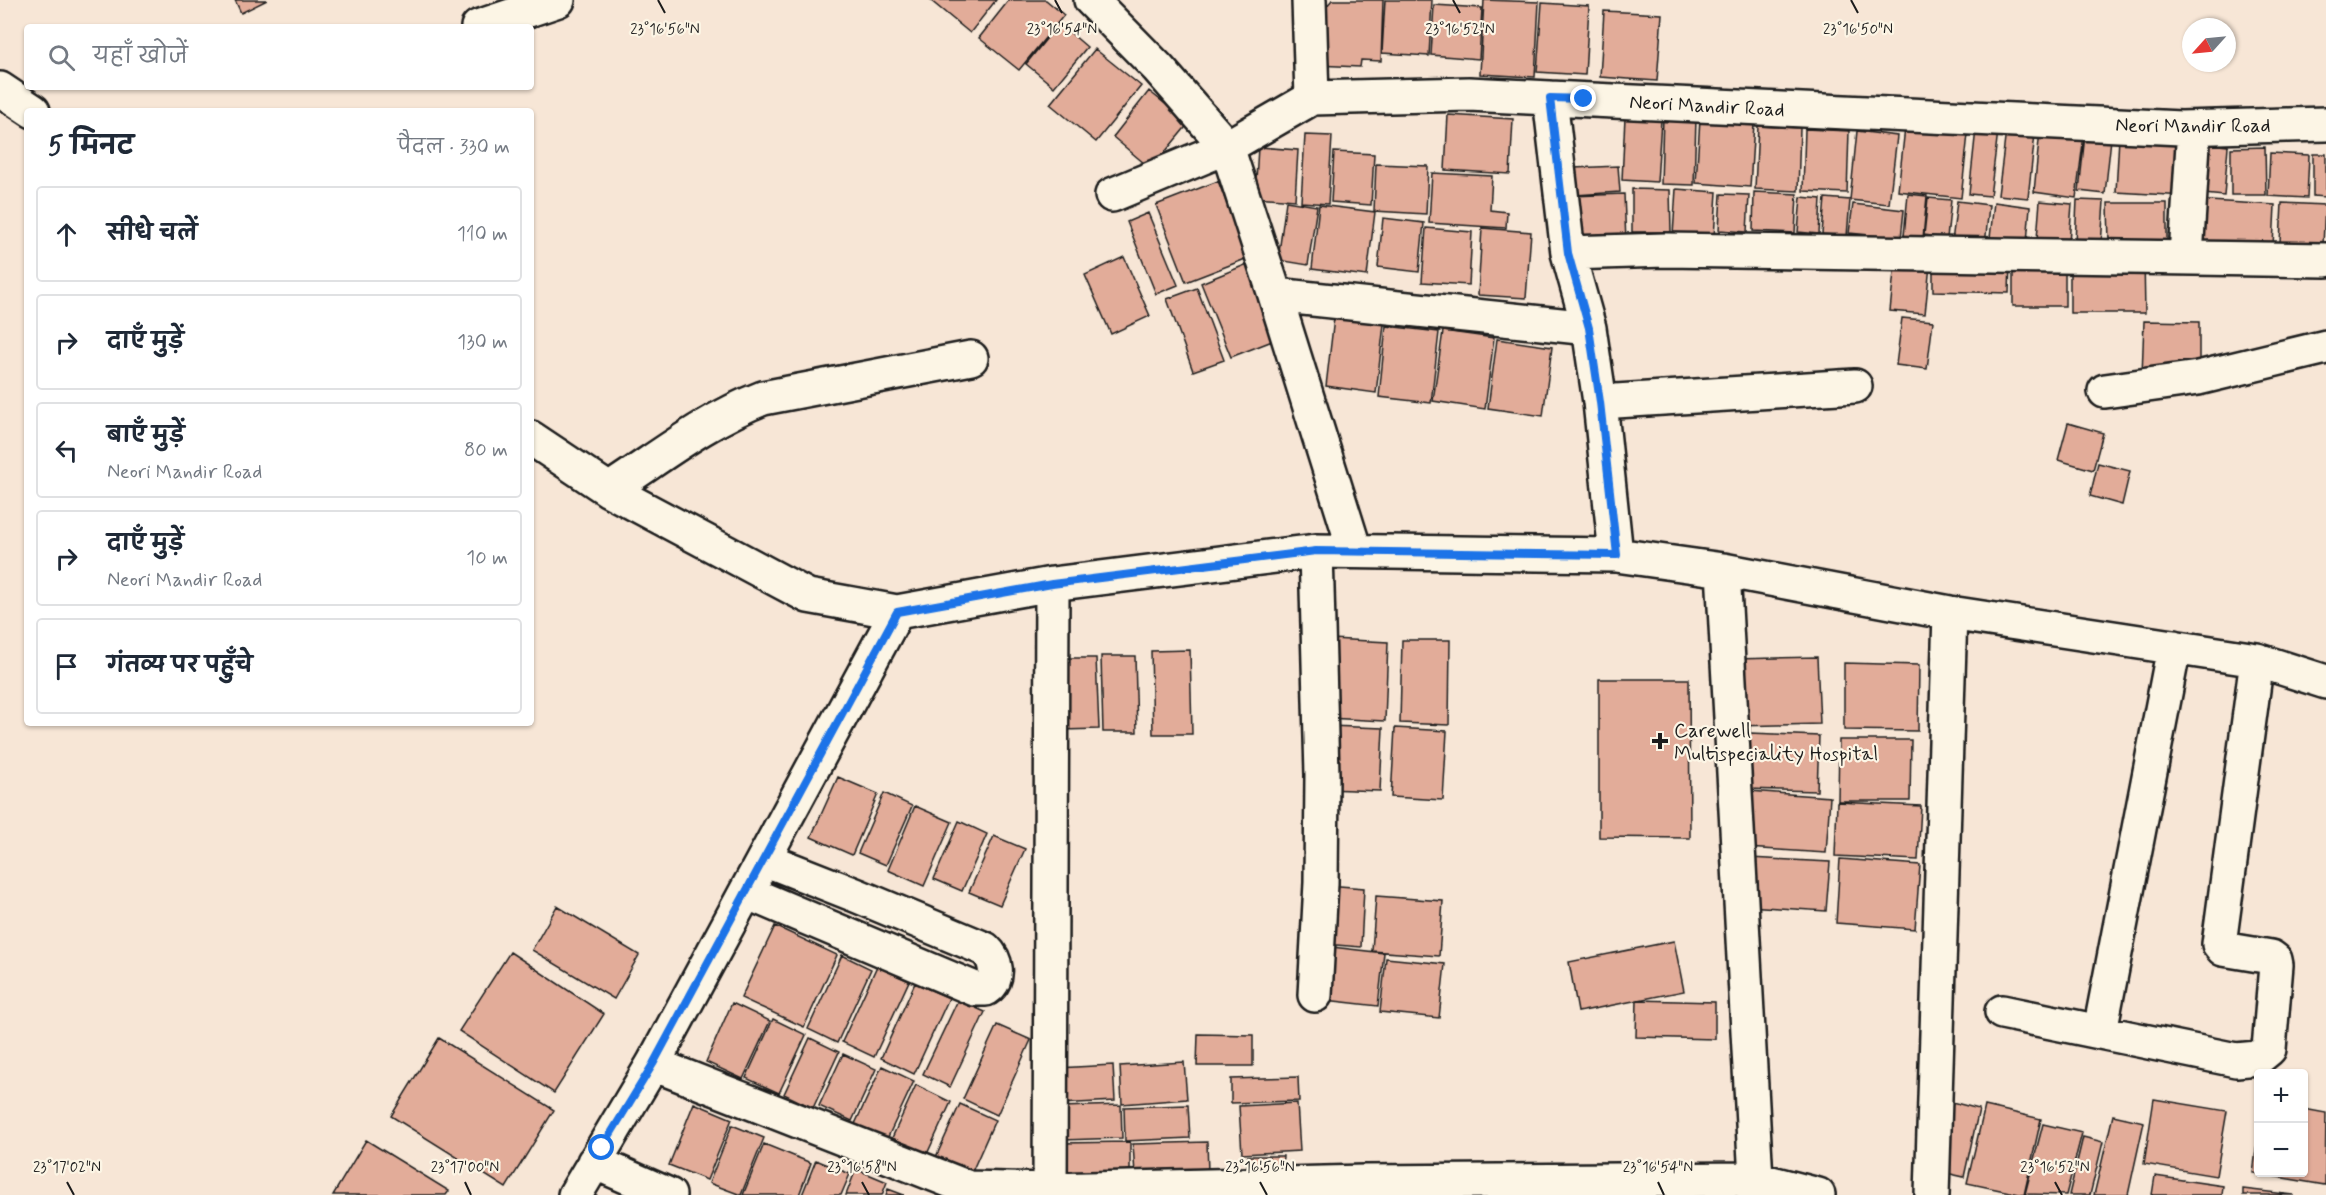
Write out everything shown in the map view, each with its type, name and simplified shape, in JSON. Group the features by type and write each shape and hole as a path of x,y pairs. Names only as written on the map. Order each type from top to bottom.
{"street":[{"path":"487,24 558,0"},
{"path":"1091,0 1158,68 1227,147 1355,551"},
{"path":"1112,195 1227,147 1312,98 1309,0"},
{"path":"0,89 28,108"},
{"name":"Neori Mandir Road","path":"1312,98 1469,93 2194,128 2326,124"},
{"path":"1550,98 1568,253 1589,328 1600,402 1617,555"},
{"path":"2186,256 2194,128"},
{"path":"1568,253 1665,250 2186,256 2326,260"},
{"path":"1275,295 1589,328"},
{"path":"2105,391 2198,378 2326,347"},
{"path":"609,490 707,424 731,410 763,398 971,358"},
{"path":"1600,402 1855,386"},
{"path":"534,440 609,490 808,596 897,612 1052,584 1316,551 1617,555 1723,570 1950,613 2257,660 2326,682"},
{"path":"1315,995 1321,883 1322,786 1316,551"},
{"path":"1723,570 1755,1187"},
{"path":"1050,1192 1052,584"},
{"path":"575,1195 653,1064 897,612"},
{"path":"1932,1195 1950,613"},
{"path":"2100,1031 2174,647"},
{"path":"2002,1012 2236,1060 2258,1058 2269,1049 2275,960 2271,957 2223,950 2219,944 2257,660"},
{"path":"746,892 975,989 986,989 993,982 996,964 985,949 764,859"},
{"path":"799,914 814,879"},
{"path":"653,1064 969,1188 1050,1192 1755,1187 1818,1195"},
{"path":"594,1162 659,1193"}],"building":[{"path":"235,0 267,0 241,13"},
{"path":"930,0 996,0 970,33"},
{"path":"1009,0 1046,0 1064,15 1019,70 979,38"},
{"path":"1332,0 1383,0 1381,61 1361,60 1360,67 1316,65 1318,16"},
{"path":"1385,0 1432,0 1429,56 1382,53"},
{"path":"1484,0 1539,2 1535,77 1480,74"},
{"path":"1542,3 1589,6 1585,75 1537,72"},
{"path":"1434,5 1482,8 1479,59 1431,55"},
{"path":"1604,11 1662,14 1657,81 1600,77"},
{"path":"1059,23 1087,47 1054,87 1026,64"},
{"path":"1095,49 1141,86 1096,142 1050,104"},
{"path":"1149,91 1189,123 1151,169 1113,137"},
{"path":"1448,115 1513,119 1510,174 1445,170"},
{"path":"1625,117 1661,120 1657,182 1622,180"},
{"path":"1663,117 1696,118 1694,185 1661,184"},
{"path":"1700,119 1754,123 1750,187 1696,183"},
{"path":"1758,126 1800,128 1798,191 1755,189"},
{"path":"1905,128 1968,134 1961,198 1898,191"},
{"path":"1805,129 1849,131 1847,193 1803,191"},
{"path":"1976,129 1998,131 1990,196 1969,194"},
{"path":"2040,130 2084,135 2076,198 2034,192"},
{"path":"1857,131 1897,136 1889,204 1850,200"},
{"path":"2006,131 2035,134 2028,198 1998,195"},
{"path":"1305,135 1332,136 1328,204 1301,202"},
{"path":"2085,135 2111,139 2105,194 2079,191"},
{"path":"2119,138 2190,141 2186,196 2116,192"},
{"path":"2198,143 2228,146 2224,196 2194,193"},
{"path":"1258,147 1298,150 1295,200 1255,197"},
{"path":"2265,147 2266,195 2231,195 2231,148"},
{"path":"1334,152 1374,154 1371,205 1331,202"},
{"path":"2270,153 2309,155 2307,198 2268,196"},
{"path":"2313,154 2326,154 2326,197 2313,196"},
{"path":"1376,164 1428,166 1426,214 1374,211"},
{"path":"1618,166 1620,192 1575,195 1574,168"},
{"path":"1432,173 1492,176 1490,210 1507,212 1506,228 1429,223"},
{"path":"1218,181 1248,258 1186,282 1156,205"},
{"path":"1632,189 1670,190 1671,232 1632,232"},
{"path":"1676,189 1717,192 1714,237 1673,235"},
{"path":"1754,192 1797,194 1795,233 1753,231"},
{"path":"1624,194 1626,242 1573,243 1572,196"},
{"path":"1721,194 1749,195 1747,232 1719,230"},
{"path":"1908,194 1927,196 1923,238 1904,236"},
{"path":"1801,197 1821,199 1819,234 1798,232"},
{"path":"1825,198 1850,200 1847,236 1822,234"},
{"path":"1928,198 1951,200 1947,238 1924,235"},
{"path":"2077,200 2104,201 2101,245 2075,244"},
{"path":"2193,200 2275,205 2273,246 2191,242"},
{"path":"1286,201 1317,206 1308,265 1278,260"},
{"path":"1957,201 1989,205 1985,246 1952,242"},
{"path":"2040,201 2072,204 2069,242 2037,239"},
{"path":"1994,202 2030,207 2027,242 1990,238"},
{"path":"2108,203 2167,203 2167,243 2109,243"},
{"path":"2282,203 2325,205 2323,245 2280,243"},
{"path":"1853,204 1904,210 1901,238 1849,233"},
{"path":"1319,205 1375,212 1367,276 1312,269"},
{"path":"1148,213 1178,285 1156,294 1127,222"},
{"path":"1383,218 1424,223 1419,272 1378,267"},
{"path":"1426,228 1472,232 1469,285 1422,282"},
{"path":"1482,228 1531,232 1526,298 1478,295"},
{"path":"1124,257 1150,316 1111,334 1085,275"},
{"path":"1933,258 2010,260 2009,293 1933,291"},
{"path":"2070,258 2144,259 2145,313 2070,313"},
{"path":"2013,261 2065,261 2065,306 2013,306"},
{"path":"1895,262 1930,265 1925,314 1890,311"},
{"path":"1250,263 1280,338 1231,357 1201,283"},
{"path":"1197,288 1224,360 1193,371 1167,299"},
{"path":"1334,318 1384,324 1376,393 1326,386"},
{"path":"1902,318 1933,321 1927,369 1896,365"},
{"path":"2144,321 2199,322 2199,373 2142,376"},
{"path":"1386,326 1439,332 1431,403 1379,397"},
{"path":"1443,331 1494,338 1485,409 1433,401"},
{"path":"1497,339 1552,347 1543,416 1488,408"},
{"path":"2068,423 2103,433 2093,470 2058,460"},
{"path":"2098,463 2130,471 2122,505 2090,496"},
{"path":"1331,639 1388,642 1385,721 1327,718"},
{"path":"1402,640 1450,640 1449,725 1400,723"},
{"path":"1190,650 1192,734 1153,734 1151,651"},
{"path":"1101,656 1135,656 1137,732 1103,732"},
{"path":"1817,657 1820,724 1737,726 1735,659"},
{"path":"1059,658 1096,658 1099,729 1062,730"},
{"path":"1844,663 1919,665 1918,731 1844,730"},
{"path":"1599,679 1689,679 1690,838 1599,837"},
{"path":"1328,726 1383,728 1380,791 1326,789"},
{"path":"1395,728 1447,731 1443,800 1391,797"},
{"path":"1750,733 1819,736 1817,791 1748,789"},
{"path":"1839,740 1911,740 1910,801 1838,801"},
{"path":"838,777 878,794 852,855 811,837"},
{"path":"1749,791 1830,797 1826,853 1746,848"},
{"path":"884,793 912,806 886,865 858,853"},
{"path":"1837,802 1921,806 1918,860 1835,856"},
{"path":"915,806 952,822 924,886 888,870"},
{"path":"959,821 987,834 962,891 934,879"},
{"path":"994,836 1025,849 1000,905 969,892"},
{"path":"1749,858 1830,862 1826,911 1747,906"},
{"path":"1840,859 1920,865 1915,929 1836,923"},
{"path":"1327,885 1364,888 1361,947 1324,944"},
{"path":"1376,896 1443,901 1439,956 1372,951"},
{"path":"557,906 639,955 614,999 532,950"},
{"path":"775,926 837,955 804,1027 741,998"},
{"path":"1674,941 1684,991 1578,1012 1569,962"},
{"path":"1323,946 1384,953 1378,1006 1317,999"},
{"path":"510,952 604,1014 554,1093 459,1031"},
{"path":"842,955 871,969 837,1043 808,1029"},
{"path":"1386,958 1445,964 1439,1018 1380,1012"},
{"path":"877,966 909,981 874,1057 842,1042"},
{"path":"915,983 949,998 914,1074 881,1058"},
{"path":"958,1000 985,1012 950,1087 923,1074"},
{"path":"1637,1000 1715,1002 1715,1039 1636,1037"},
{"path":"732,1003 770,1021 743,1079 706,1062"},
{"path":"773,1019 806,1035 779,1093 746,1078"},
{"path":"997,1025 1031,1040 997,1115 963,1099"},
{"path":"1198,1034 1253,1035 1253,1066 1197,1066"},
{"path":"439,1038 554,1110 506,1188 391,1116"},
{"path":"810,1038 839,1052 813,1108 784,1094"},
{"path":"843,1054 876,1069 852,1121 819,1106"},
{"path":"1184,1062 1187,1099 1122,1104 1120,1066"},
{"path":"1113,1065 1115,1101 1059,1104 1057,1068"},
{"path":"882,1066 914,1081 887,1139 855,1124"},
{"path":"1298,1077 1299,1101 1231,1103 1231,1079"},
{"path":"916,1085 951,1102 927,1154 892,1138"},
{"path":"2154,1099 2227,1111 2216,1176 2144,1164"},
{"path":"1948,1101 1979,1109 1964,1177 1933,1170"},
{"path":"694,1103 732,1119 707,1180 669,1165"},
{"path":"1297,1103 1300,1151 1242,1154 1239,1106"},
{"path":"960,1104 995,1120 971,1174 936,1157"},
{"path":"1121,1105 1122,1138 1063,1140 1062,1107"},
{"path":"1188,1105 1190,1138 1125,1141 1124,1107"},
{"path":"1985,1106 2041,1119 2024,1195 1967,1183"},
{"path":"2308,1110 2326,1113 2325,1185 2277,1177 2308,1177"},
{"path":"2113,1115 2144,1122 2128,1195 2094,1195"},
{"path":"2043,1124 2082,1133 2066,1195 2025,1194"},
{"path":"732,1125 764,1138 741,1195 709,1183"},
{"path":"2083,1137 2103,1142 2090,1195 2069,1195"},
{"path":"366,1140 449,1191 446,1195 333,1195"},
{"path":"1130,1142 1130,1171 1061,1172 1060,1143"},
{"path":"1207,1142 1208,1172 1135,1174 1133,1144"},
{"path":"764,1144 811,1163 799,1195 743,1195"},
{"path":"1248,1156 1283,1156 1282,1169 1247,1169"},
{"path":"816,1160 850,1174 841,1195 802,1195"},
{"path":"856,1169 887,1182 882,1195 846,1195"},
{"path":"2155,1176 2223,1186 2222,1195 2152,1195"},
{"path":"888,1189 904,1195 886,1195"},
{"path":"2243,1189 2294,1195 2243,1195"}],"place":[{"name":"Carewell Multispeciality Hospital","path":"1660,741"}],"route":[{"path":"602,1148 653,1064 897,612 1052,584 1316,551 1617,555 1600,402 1589,328 1568,253 1550,98 1584,99"}]}
